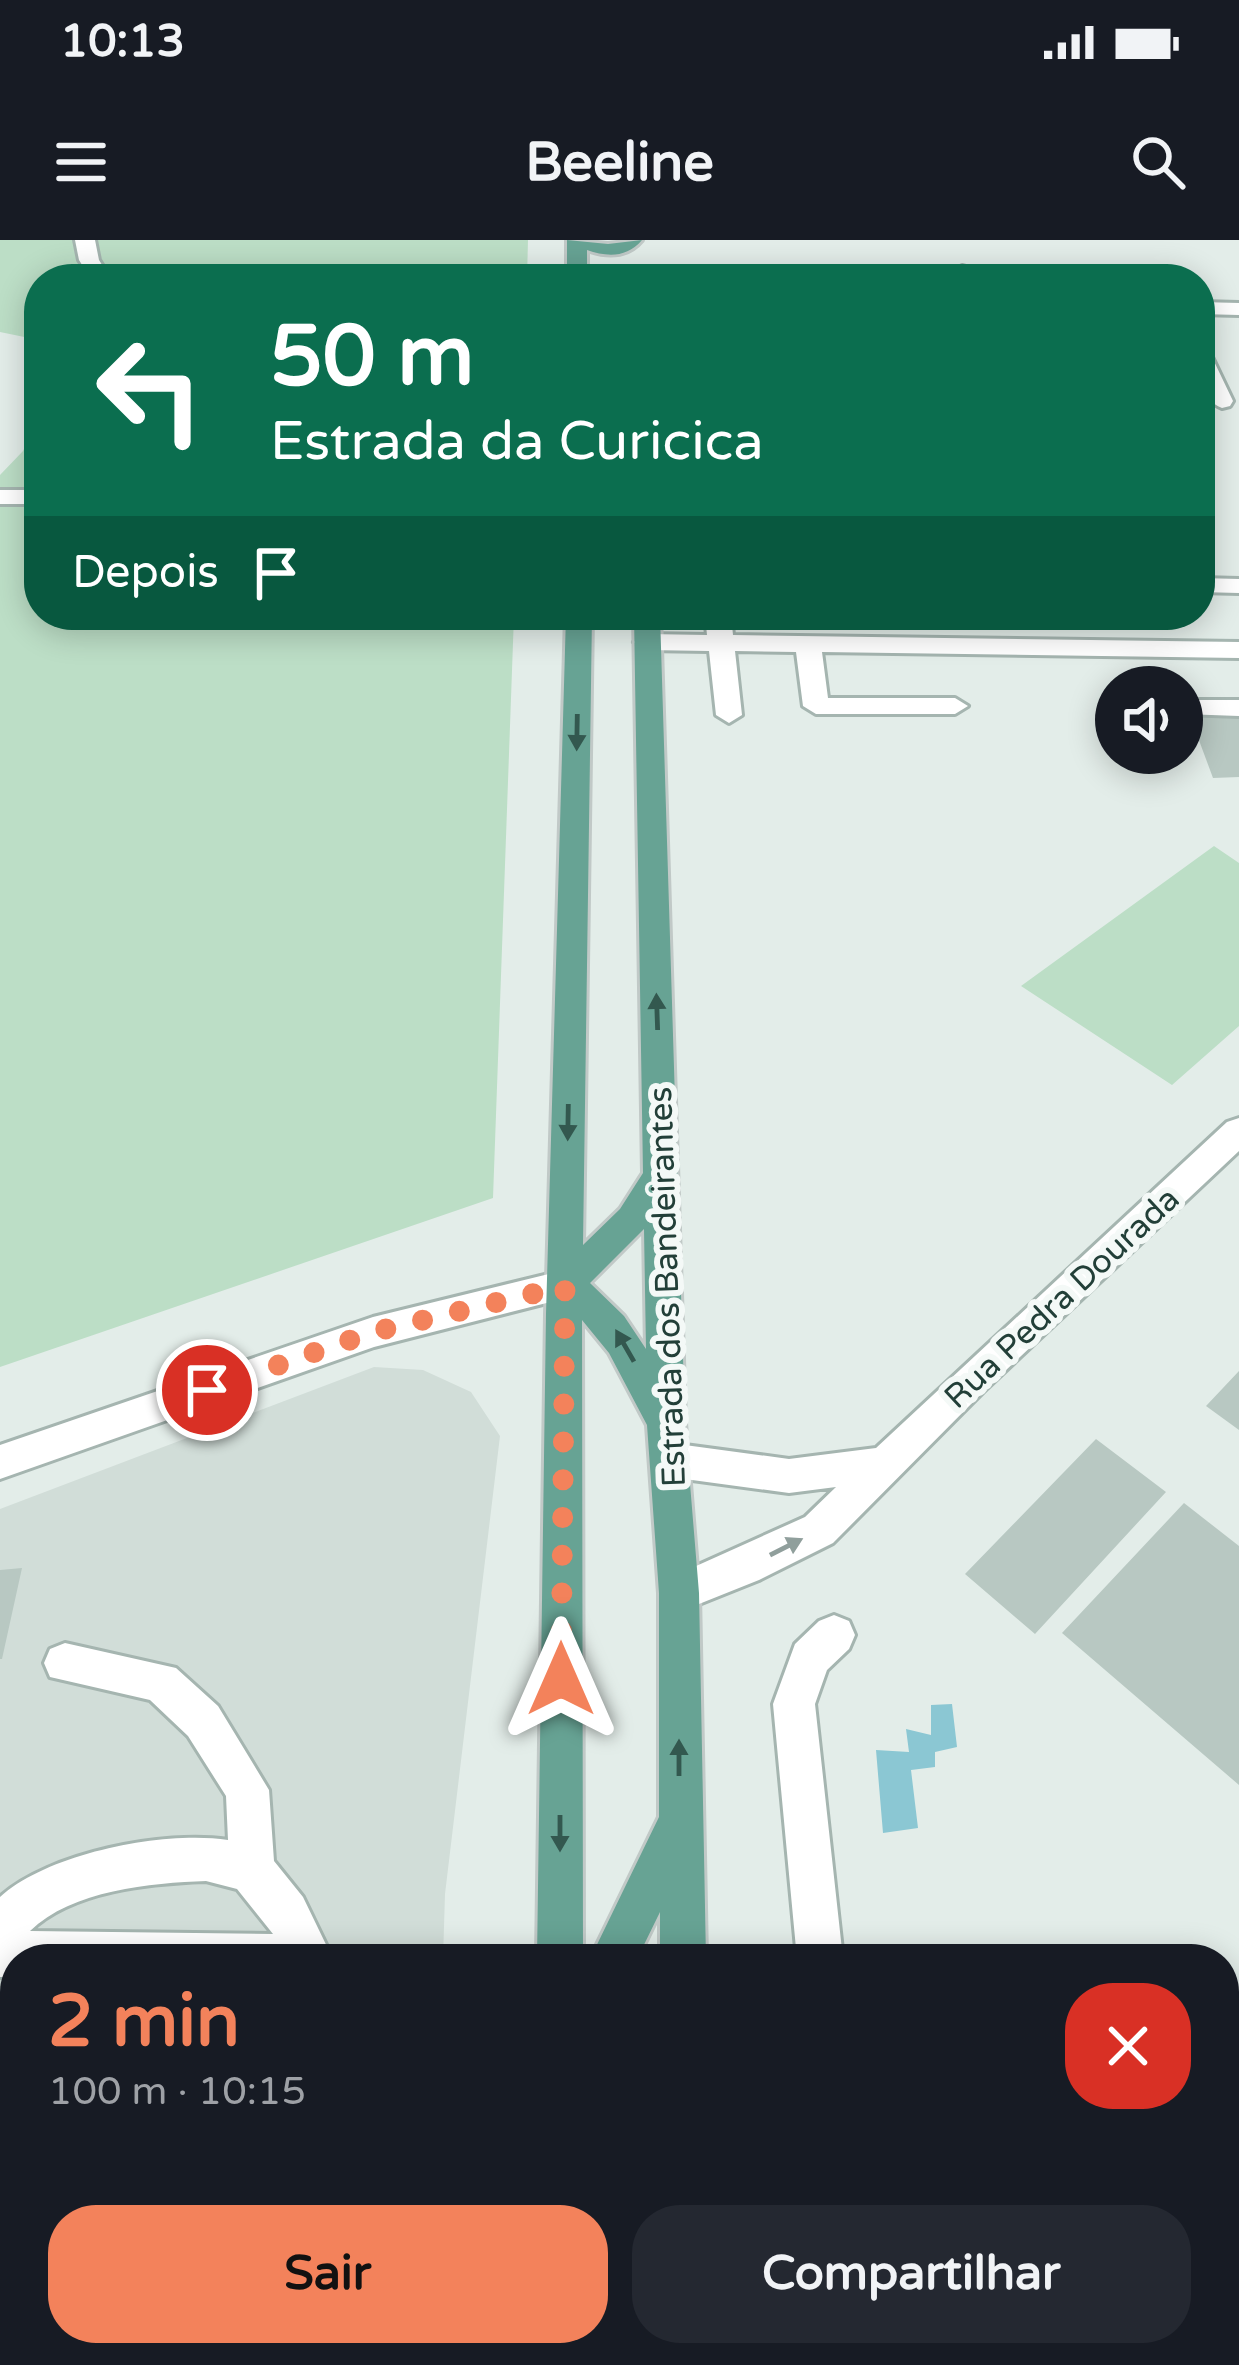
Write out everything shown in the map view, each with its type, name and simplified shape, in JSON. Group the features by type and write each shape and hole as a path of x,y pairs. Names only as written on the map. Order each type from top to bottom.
{"main road":[{"path":"580,240 599,249 636,246"},
{"path":"560,1944 565,1286 579,630"},
{"name":"Estrada dos Bandeirantes","path":"647,630 668,1441 679,1593 682,1944"},
{"path":"565,1286 632,1219 661,1174"},
{"path":"565,1286 599,1308 622,1339 668,1441"},
{"path":"621,1944 680,1822"}],"street":[{"path":"657,630 721,643 1136,660 1226,650 1232,697 1203,705"},
{"path":"720,630 729,715"},
{"path":"808,645 816,706 955,706"},
{"name":"Rua Pedra Dourada","path":"679,1593 746,1567 819,1530 1239,1131"},
{"path":"0,1462 373,1332 565,1286"},
{"path":"668,1441 789,1476 884,1464"},
{"path":"818,1944 794,1704 810,1658 834,1635"},
{"path":"65,1664 161,1682 202,1721 247,1790 252,1871 289,1916 303,1944"},
{"path":"0,1929 30,1900 102,1873 157,1861 208,1860 252,1871"}],"shaded area":[{"path":"374,1367 423,1370 471,1392 500,1436 445,1894 443,1944 0,1944 0,1509"}],"green space":[{"path":"0,240 528,240 527,264 24,264 24,337 0,332"},
{"path":"23,451 24,630 513,630 493,1198 0,1367 0,475"},
{"path":"1214,846 1239,863 1239,1026 1172,1085 1021,986"}],"water":[{"path":"952,1704 957,1747 935,1752 935,1767 911,1770 918,1828 883,1833 876,1750 909,1752 906,1729 931,1735 931,1705"}],"building":[{"path":"1239,715 1239,777 1213,778 1203,751 1203,716"},
{"path":"1239,1371 1239,1430 1206,1406"},
{"path":"1096,1439 1166,1492 1035,1634 965,1574"},
{"path":"1184,1503 1239,1546 1239,1785 1062,1633"},
{"path":"22,1568 2,1659 0,1659 0,1570"}],"route":[{"path":"207,1390 373,1332 565,1286 561,1679"}]}
